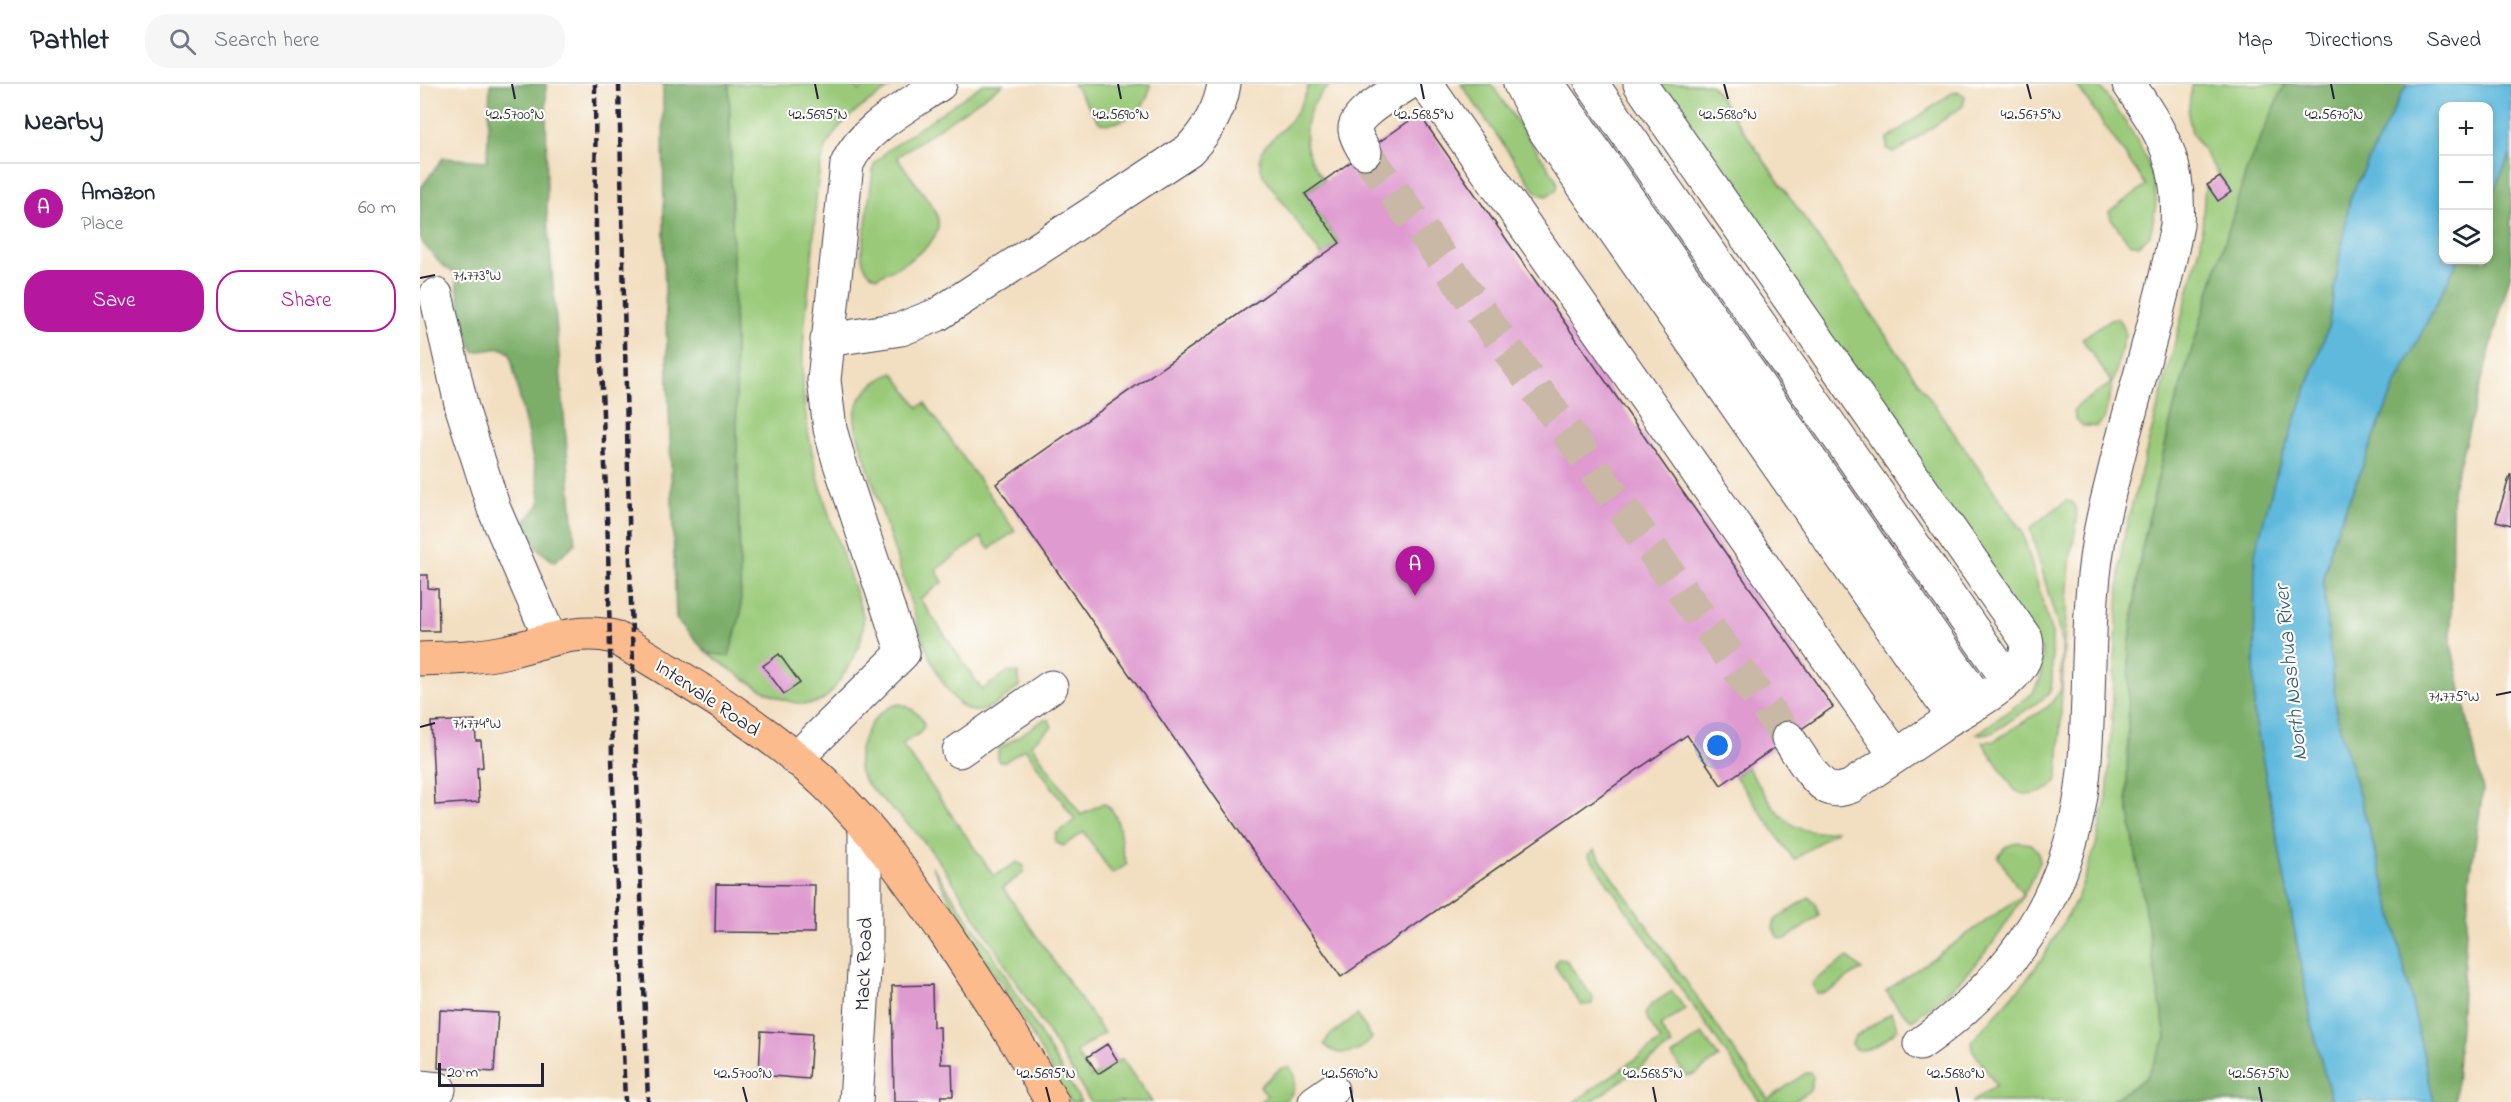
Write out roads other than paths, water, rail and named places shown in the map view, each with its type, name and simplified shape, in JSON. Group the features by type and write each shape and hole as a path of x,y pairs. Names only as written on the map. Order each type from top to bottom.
{"main road":[{"name":"Intervale Road","path":"420,659 479,656 550,638 600,633 614,637 717,700 796,759 826,785 865,825 920,896 982,988 1052,1102"}],"street":[{"path":"796,759 903,653 830,429 824,380 844,176 851,154 874,130 940,84"},
{"path":"827,340 901,329 917,324 951,306 1189,150 1204,134 1215,114 1224,84"},
{"path":"1365,152 1354,129 1357,121 1364,113 1407,84"},
{"path":"1426,84 1896,756"},
{"path":"1569,84 2000,684"},
{"path":"1592,84 2000,684"},
{"path":"1614,84 2000,684"},
{"path":"1640,84 2021,631 2028,646 2000,684 1850,787 1833,790 1819,781 1788,738"},
{"path":"1920,1044 1950,1024 1976,1000 2031,932 2062,872 2074,826 2084,773 2098,545 2177,225 2179,200 2171,156 2157,126 2129,84"},
{"path":"1533,86 1543,128 1942,698 1948,709 1946,721"},
{"path":"1533,86 2000,684"},
{"path":"436,295 462,408 494,509 550,638"},
{"path":"959,751 1051,687"},
{"name":"Mack Road","path":"856,1102 865,954 865,825"}],"water":[{"name":"North Nashua River","path":"2409,84 2511,84 2511,154 2493,191 2493,102 2439,102 2439,264 2456,264 2393,390 2332,542 2323,583 2337,718 2389,900 2434,1102 2332,1102 2312,1025 2254,713 2255,553 2276,475 2328,328 2350,198 2402,93"}],"tunnel":[{"path":"1365,152 1788,738"}],"railway":[{"path":"595,84 596,234 625,1102"},
{"path":"619,84 631,604 648,1102"}],"place":[{"name":"Amazon","path":"1415,596"}]}
